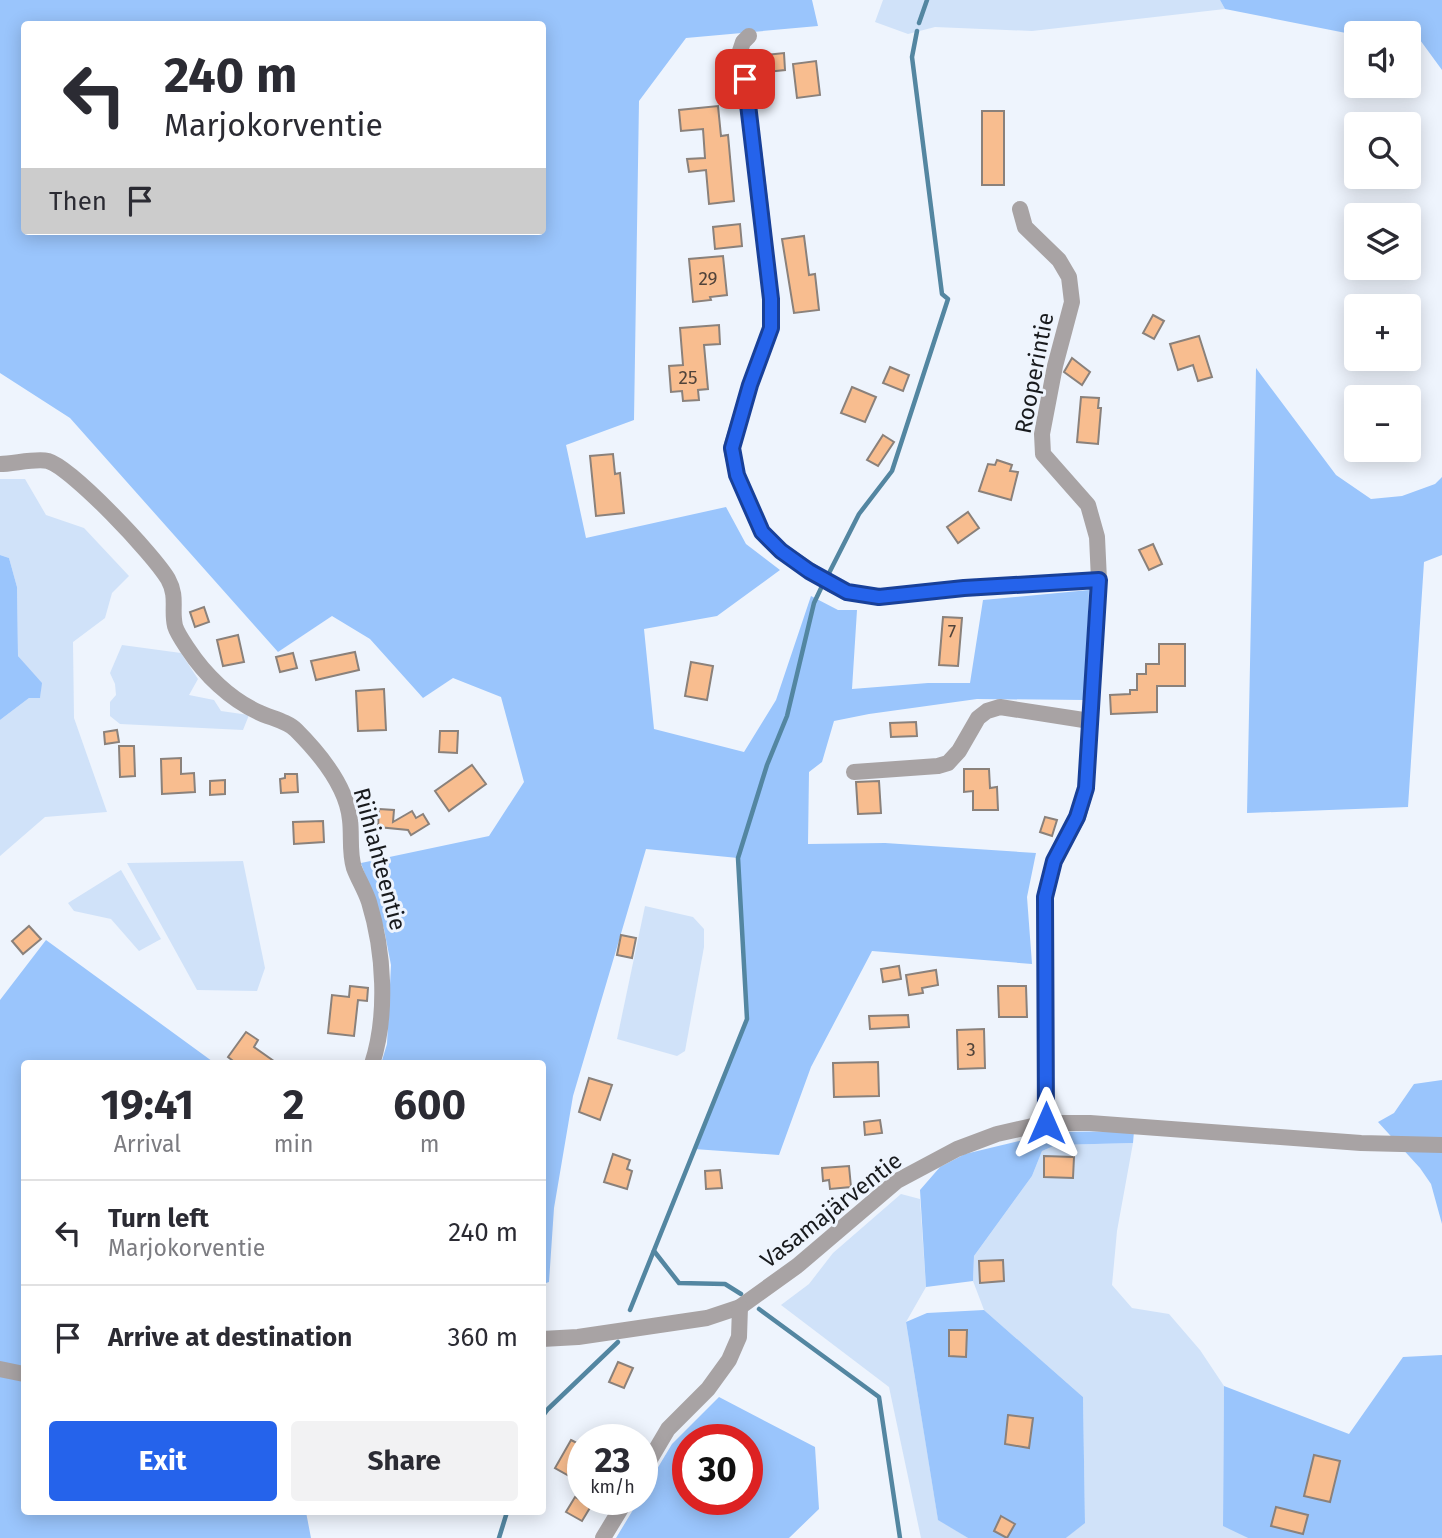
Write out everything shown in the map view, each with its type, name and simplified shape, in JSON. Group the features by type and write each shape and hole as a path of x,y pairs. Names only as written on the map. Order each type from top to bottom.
{"street":[{"path":"749,36 740,51 757,166 771,299 771,328 750,385 732,448 737,475 762,532 781,551 825,581 847,592 879,597 964,588 1099,580"},
{"name":"Rooperintie","path":"1020,209 1025,227 1059,260 1069,276 1072,302 1055,366 1042,433 1043,454 1088,505 1097,537 1099,580 1086,788 1077,817 1054,861 1045,897 1046,1123"},
{"name":"Riihiahteentie","path":"0,464 47,461 68,472 141,544 168,579 175,596 175,626 188,649 211,678 233,698 256,712 294,728 334,778 350,819 350,845 354,867 377,931 382,964 379,1042 373,1060"},
{"path":"855,772 948,763 969,737 978,718 987,711 1000,707 1090,721"},
{"name":"Vasamajärventie","path":"546,1339 578,1337 707,1318 740,1307 797,1266 897,1181 957,1149 997,1133 1046,1123 1090,1122 1361,1143 1442,1145"},
{"path":"658,1446 668,1429 708,1389 729,1360 738,1336 740,1307"},
{"path":"0,1369 21,1373"},
{"path":"603,1538 617,1515"}],"shaded area":[{"path":"0,0 812,0 818,26 686,38 639,101 634,420 566,445 586,538 726,507 746,544 780,570 717,616 644,629 654,729 744,752 776,700 811,596 838,610 857,610 852,689 928,683 970,683 983,600 1089,590 1085,700 977,699 834,721 822,762 809,772 808,844 885,843 1036,853 1027,897 1032,964 872,951 811,1067 779,1155 694,1149 747,1019 738,858 646,849 573,1096 554,1208 549,1282 546,1283 546,1060 382,1060 387,1044 391,965 384,929 361,863 489,836 524,782 501,697 453,678 423,698 370,639 332,616 278,652 70,418 0,373"},
{"path":"883,0 1220,0 1225,9 1032,31 935,27 908,34 875,22"},
{"path":"1220,0 1442,0 1442,70 1421,41 1421,21 1344,21 1344,33 1225,9"},
{"path":"1256,368 1336,475 1371,499 1402,496 1435,484 1442,477 1442,555 1424,562 1408,807 1247,813"},
{"path":"0,479 25,479 46,515 84,528 129,576 112,593 105,618 73,642 74,718 107,812 45,817 0,856 0,720 29,698 40,698 41,684 18,656 17,587 9,558 0,555"},
{"path":"0,555 9,558 17,587 18,656 42,683 40,698 29,698 0,720"},
{"path":"122,645 181,653 198,679 189,695 214,700 221,711 249,715 243,730 120,724 110,716 110,702 116,695 110,673"},
{"path":"243,861 265,968 257,991 197,990 127,863"},
{"path":"121,870 161,939 139,951 111,919 74,911 68,903"},
{"path":"645,906 693,917 704,929 704,947 685,1051 677,1056 617,1039"},
{"path":"46,940 211,1060 21,1060 21,1515 307,1515 311,1538 0,1538 0,1000"},
{"path":"1442,1080 1442,1224 1431,1184 1378,1122 1394,1113 1414,1084"},
{"path":"1134,1131 1133,1143 1056,1145 1042,1151 1032,1176 974,1256 973,1281 926,1287 920,1190 940,1167 965,1154 1057,1132"},
{"path":"1133,1143 1117,1231 1112,1285 1132,1308 1169,1314 1200,1350 1224,1386 1223,1525 1248,1538 1066,1538 1085,1522 1083,1397 984,1310 973,1281 974,1256 1032,1176 1042,1151 1056,1145"},
{"path":"901,1194 920,1199 926,1287 906,1322 938,1519 968,1538 921,1538 889,1387 781,1305 809,1284 833,1253"},
{"path":"984,1310 1083,1397 1085,1523 1066,1538 968,1538 938,1520 906,1322 927,1313"},
{"path":"1442,1355 1442,1538 1248,1538 1223,1526 1224,1386 1349,1434 1403,1357"},
{"path":"719,1397 815,1447 819,1509 789,1538 616,1538 630,1515 658,1515 658,1467 672,1444 672,1515 763,1515 763,1424 692,1424"}],"building":[{"path":"784,53 785,70 767,72 766,55"},
{"path":"816,61 820,95 797,98 793,64"},
{"path":"718,106 721,136 728,135 734,201 709,204 706,170 689,172 687,159 705,158 703,129 681,131 679,110"},
{"path":"982,111 1004,111 1004,185 982,185"},
{"path":"740,224 742,246 715,249 713,227"},
{"path":"804,236 809,275 815,274 819,310 794,313 782,239"},
{"path":"723,256 727,295 693,302 689,259"},
{"path":"1153,315 1164,321 1154,339 1143,333"},
{"path":"719,325 720,344 704,345 708,389 698,390 699,400 683,401 682,391 671,392 669,366 683,365 680,328"},
{"path":"1199,336 1212,377 1198,381 1193,365 1178,370 1170,344"},
{"path":"1072,358 1090,372 1082,385 1064,372"},
{"path":"890,367 909,375 903,391 883,383"},
{"path":"852,387 876,397 865,422 841,413"},
{"path":"1081,397 1099,398 1098,408 1101,408 1098,444 1077,442"},
{"path":"883,435 894,442 878,466 867,460"},
{"path":"613,454 615,474 620,473 624,513 596,516 590,456"},
{"path":"997,460 1012,465 1010,471 1018,472 1011,500 979,491 988,464 995,465"},
{"path":"968,512 979,528 958,543 947,527"},
{"path":"1153,544 1162,564 1149,570 1139,550"},
{"path":"204,607 209,622 195,627 190,612"},
{"path":"943,617 962,618 958,666 939,665"},
{"path":"238,635 244,662 223,666 217,640"},
{"path":"1159,644 1185,644 1185,686 1157,686 1157,712 1111,714 1110,695 1130,694 1130,690 1137,690 1137,674 1146,674 1146,664 1159,664"},
{"path":"355,652 359,670 316,680 311,661"},
{"path":"293,653 297,668 280,672 276,657"},
{"path":"691,662 713,666 707,700 685,696"},
{"path":"384,689 386,730 358,731 356,691"},
{"path":"916,722 917,736 891,737 890,723"},
{"path":"117,730 119,742 105,744 104,732"},
{"path":"440,731 458,731 457,753 439,752"},
{"path":"119,746 134,746 135,776 120,777"},
{"path":"181,758 181,774 194,773 195,792 162,794 161,759"},
{"path":"472,765 486,784 449,811 435,791"},
{"path":"964,769 989,769 990,788 997,787 998,810 973,810 973,791 964,792"},
{"path":"285,774 297,774 298,792 281,793 280,779 285,778"},
{"path":"225,780 225,794 210,795 210,781"},
{"path":"879,781 881,813 858,814 856,782"},
{"path":"379,809 394,810 393,822 412,811 416,818 423,814 429,824 411,835 408,830 378,827"},
{"path":"1045,817 1057,820 1052,836 1040,832"},
{"path":"323,821 324,842 294,844 293,822"},
{"path":"29,926 41,939 23,954 12,941"},
{"path":"621,935 636,938 632,958 617,955"},
{"path":"899,966 901,979 883,982 881,969"},
{"path":"936,970 938,985 922,988 923,993 909,995 906,975"},
{"path":"350,986 368,988 367,1001 358,1000 354,1036 328,1033 332,995 349,997"},
{"path":"998,986 1026,986 1027,1017 999,1017"},
{"path":"908,1015 909,1027 870,1029 869,1016"},
{"path":"984,1029 985,1068 958,1069 957,1030"},
{"path":"246,1032 258,1040 254,1047 272,1060 232,1060 228,1057"},
{"path":"878,1062 879,1096 834,1097 833,1063"},
{"path":"589,1078 612,1085 600,1120 579,1112"},
{"path":"880,1120 882,1133 865,1135 864,1122"},
{"path":"613,1154 630,1160 627,1169 632,1171 627,1189 604,1182"},
{"path":"1044,1156 1074,1157 1073,1178 1044,1177"},
{"path":"849,1166 851,1187 830,1189 829,1180 823,1181 822,1168"},
{"path":"720,1170 722,1188 706,1189 705,1171"},
{"path":"1003,1260 1004,1281 980,1283 979,1261"},
{"path":"949,1330 967,1330 966,1357 949,1356"},
{"path":"618,1362 633,1368 624,1388 609,1382"},
{"path":"1008,1415 1033,1418 1029,1448 1005,1444"},
{"path":"567,1447 567,1475 555,1468"},
{"path":"1314,1455 1340,1461 1330,1502 1304,1496"},
{"path":"1276,1507 1308,1515 1303,1534 1271,1526"},
{"path":"571,1515 586,1515 582,1521"},
{"path":"1001,1516 1015,1524 1007,1538 994,1531"}],"waterway":[{"path":"919,23 927,0"},
{"path":"827,577 859,514 892,471 948,299 942,294 912,57 917,31"},
{"path":"630,1310 747,1019 738,858 767,765 787,716 814,603 823,584"},
{"path":"654,1251 679,1283 725,1284 741,1294"},
{"path":"759,1309 879,1397 900,1538"},
{"path":"546,1412 618,1342"},
{"path":"499,1538 506,1515"}],"route":[{"path":"745,79 771,299 771,328 750,385 732,448 737,475 762,532 781,551 832,585 847,592 879,597 964,588 1099,580 1086,788 1077,817 1054,861 1045,897 1046,1123"}]}
